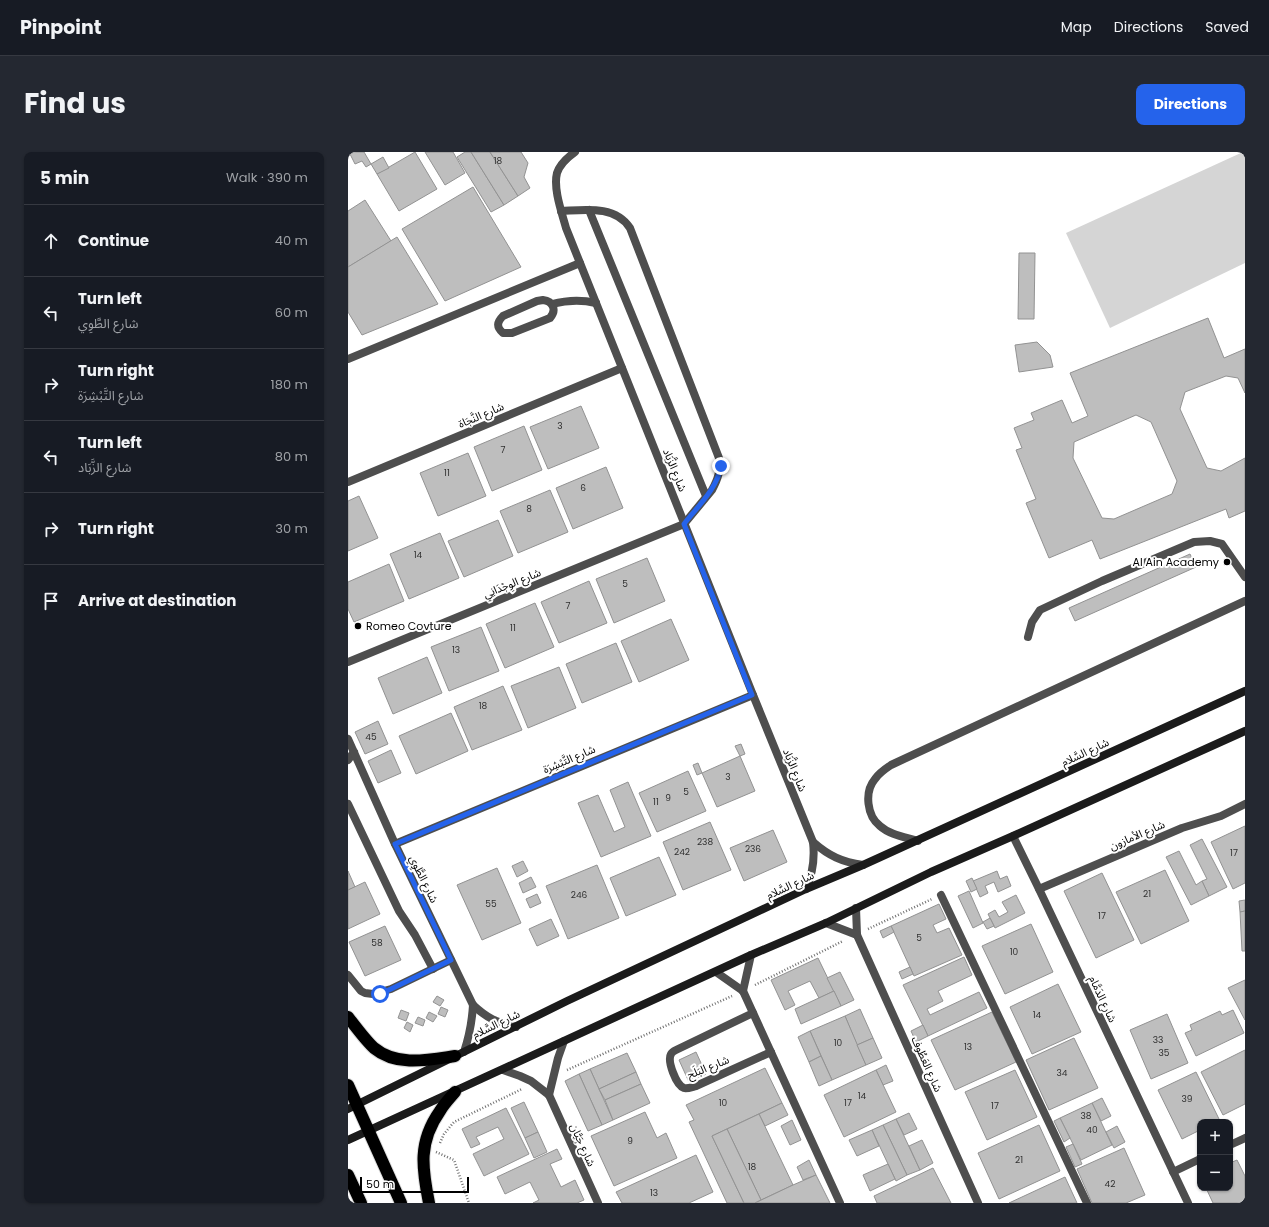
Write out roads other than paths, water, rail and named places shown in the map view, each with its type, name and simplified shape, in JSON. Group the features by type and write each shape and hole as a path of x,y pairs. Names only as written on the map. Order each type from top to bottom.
{"highway":[{"path":"348,1017 374,1048 390,1058 406,1061 425,1061 459,1054"},
{"path":"348,1085 352,1107 369,1131 401,1203"},
{"path":"428,1203 425,1182 424,1148 432,1125 439,1112 455,1092"},
{"path":"348,1175 361,1203"}],"street":[{"name":"شارع الزَّبَاد","path":"575,152 563,163 557,173 556,184 561,211 580,263 812,842 814,866 806,889"},
{"path":"589,210 706,496"},
{"path":"561,211 589,210 614,214 621,218 630,228 721,466 719,476 712,490 684,524"},
{"path":"348,359 580,263"},
{"path":"552,304 554,309 550,318 508,334 499,330 499,320 503,316 537,301 548,301 552,304 574,300 585,300 596,303"},
{"name":"شارع النَّجَاة","path":"348,482 622,368"},
{"name":"شارع الوِجْدَانِي","path":"348,662 684,524"},
{"path":"1028,637 1032,622 1040,610 1102,581 1194,542 1210,541 1222,544 1245,577"},
{"path":"918,840 891,832 881,827 874,821 870,813 868,802 870,789 874,780 880,773 891,765 1245,601"},
{"name":"شارع السَّلام","path":"352,1107 567,1001 806,889 863,865 1245,691"},
{"name":"شارع التَّبْشِرَة","path":"395,844 752,695"},
{"path":"348,1140 751,955 826,923 931,872 1245,731"},
{"name":"شارع الطَّوِي","path":"348,739 395,844 473,1005 485,1016 500,1023 516,1027"},
{"path":"348,760 354,752"},
{"path":"348,804 399,911 415,935 433,969"},
{"name":"شارع الأمازون","path":"1039,889 1182,828 1221,816 1245,804"},
{"name":"شارع الدَمَّام","path":"1013,836 1188,1203"},
{"path":"812,842 823,851 836,858 849,863 863,865"},
{"path":"942,895 1087,1203"},
{"name":"شارع العَطُوف","path":"856,908 856,935 978,1203"},
{"path":"826,923 856,935"},
{"path":"743,991 751,955"},
{"path":"348,975 361,991 366,994 380,994 451,960"},
{"path":"716,972 743,991 840,1203"},
{"path":"459,1054 470,1032 473,1005"},
{"name":"شارع البَلَح","path":"752,1013 676,1050 671,1054 669,1061 671,1068 680,1085 684,1088 689,1088 771,1052"},
{"path":"549,1095 558,1058 564,1041"},
{"name":"شارع جَيَّان","path":"503,1070 535,1083 549,1095 598,1203"},
{"path":"1233,1144 1245,1138"},
{"path":"1173,1172 1197,1160"}],"place":[{"name":"Al Ain Academy","path":"1227,562"},
{"name":"Romeo Covture","path":"358,626"}]}
